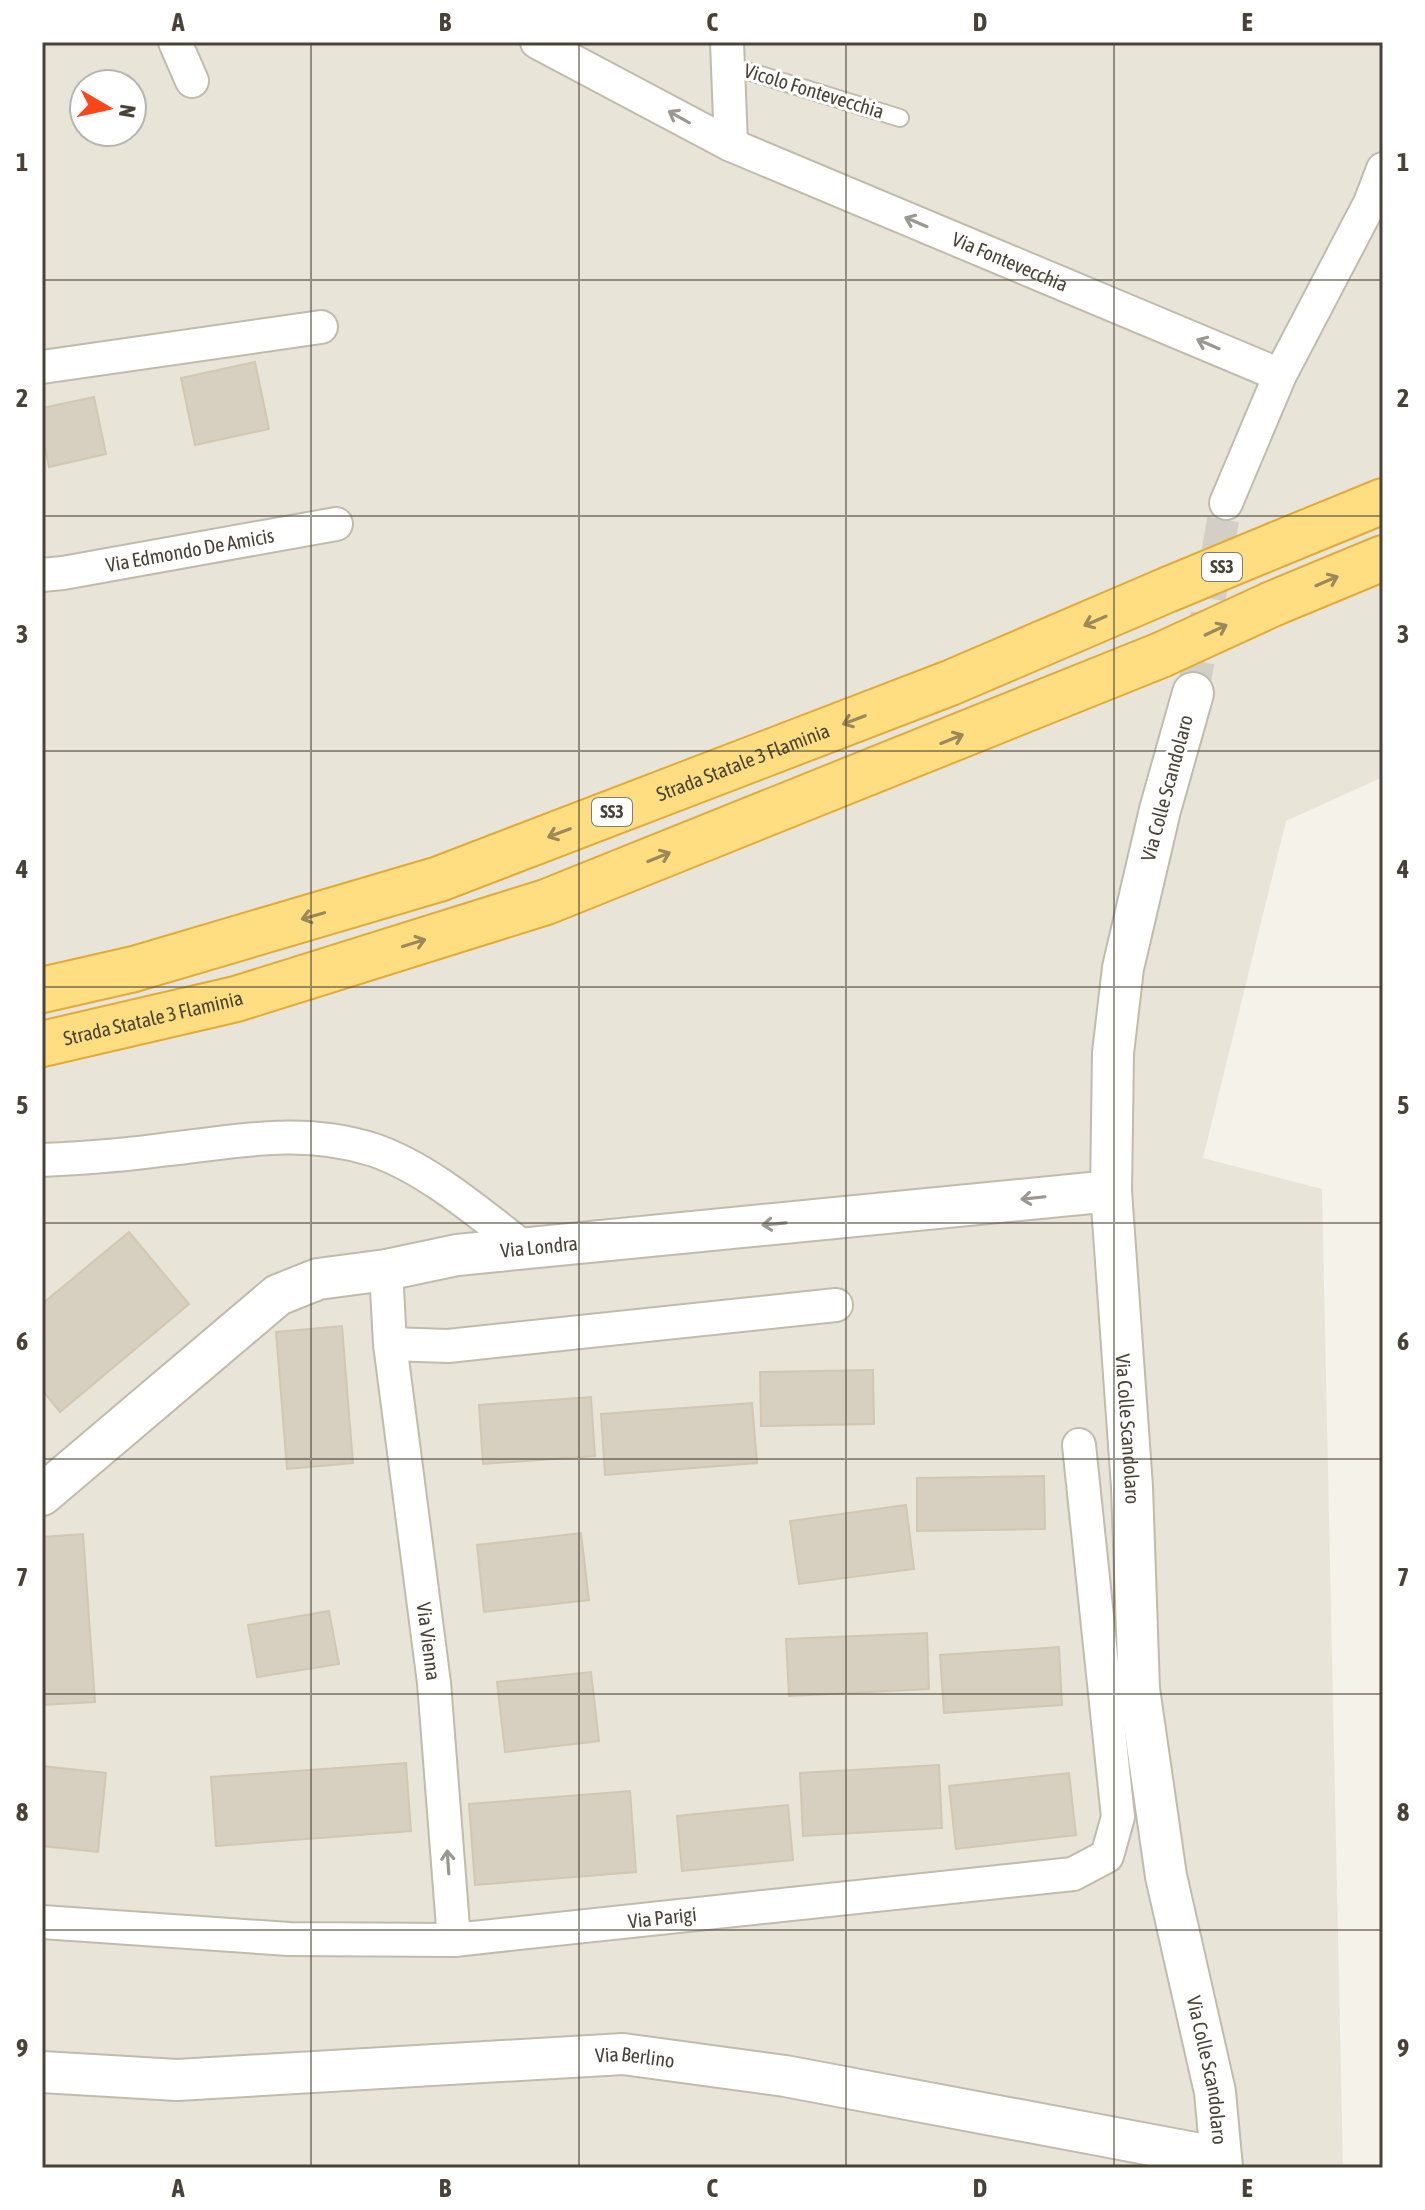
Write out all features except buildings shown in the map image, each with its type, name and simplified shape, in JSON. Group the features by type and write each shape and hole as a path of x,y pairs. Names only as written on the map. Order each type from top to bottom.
{"highway":[{"name":"Strada Statale 3 Flaminia","path":"42,990 134,969 439,879 950,683 1383,501"},
{"name":"Strada Statale 3 Flaminia","path":"42,1044 236,999 546,902 1161,655 1383,558"}],"street":[{"path":"175,42 192,81"},
{"name":"Via Fontevecchia","path":"537,42 731,145 1280,375"},
{"path":"727,53 731,145"},
{"path":"1226,503 1280,375 1370,203 1383,169"},
{"path":"42,367 321,327"},
{"name":"Via Edmondo De Amicis","path":"42,575 336,524"},
{"name":"Via Colle Scandolaro","path":"1193,693 1160,810 1123,968 1113,1053 1111,1191 1132,1487 1122,1688 1215,2092 1222,2163"},
{"path":"42,1160 106,1157 265,1136 327,1140 376,1151 441,1184 527,1250"},
{"name":"Via Londra","path":"42,1495 278,1295 318,1279 386,1270 457,1255 1111,1191"},
{"name":"Via Vienna","path":"386,1270 390,1344 434,1683 454,1940"},
{"path":"390,1344 448,1346 836,1305"},
{"name":"Via Parigi","path":"42,1922 289,1939 454,1940 1073,1874 1107,1856 1118,1817 1122,1688 1079,1445"},
{"name":"Via Berlino","path":"42,2072 177,2080 623,2054 785,2076 1222,2163"}],"lane":[{"name":"Vicolo Fontevecchia","path":"727,53 900,118"}],"shaded area":[{"path":"42,42 1383,42 1383,777 1286,821 1203,1158 1322,1189 1343,2168 42,2168"}],"tunnel":[{"path":"1193,693 1226,503"}]}
